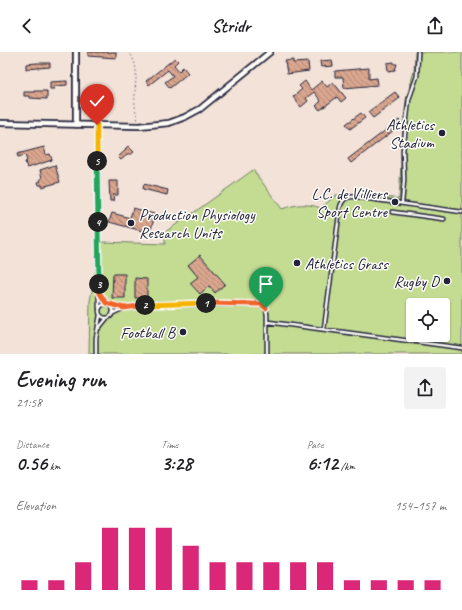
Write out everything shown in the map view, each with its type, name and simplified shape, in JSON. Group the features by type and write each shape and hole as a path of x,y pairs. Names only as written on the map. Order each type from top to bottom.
{"street":[{"path":"76,52 76,125"},
{"path":"0,124 139,126 170,123 192,114 269,52"}],"lane":[{"path":"402,203 404,180 403,151 410,99 418,76 418,52"},
{"path":"96,354 96,338 100,314 97,125"},
{"path":"324,329 342,201 346,198 356,197 462,212"},
{"path":"392,212 444,219"},
{"path":"99,292 106,303 124,308"},
{"path":"99,308 102,304 106,303"},
{"path":"98,328 113,313 124,308 162,304 261,304 266,308 268,322 267,354"},
{"path":"111,305 113,313"},
{"path":"100,314 103,317 108,318"},
{"path":"268,322 462,348"}],"path":[{"path":"129,52 136,67 137,73 135,101 139,126"}],"green space":[{"name":"L.C. de Villiers Sport Centre","path":"415,52 462,52 462,354 89,354 90,301 101,242 165,244 165,232 253,170 282,209 302,205 311,205 321,208 336,195 365,194 399,199 406,100 414,71"}],"building":[{"path":"88,52 116,52 116,58 88,56"},
{"path":"175,58 178,61 174,65 179,71 183,67 188,73 170,88 165,82 173,76 168,70 149,85 146,81"},
{"path":"293,60 293,63 308,62 309,71 287,74 285,61"},
{"path":"332,60 333,66 321,67 320,61"},
{"path":"394,62 394,64 397,64 395,70 388,71 387,63"},
{"path":"50,63 50,67 26,69 26,64"},
{"path":"369,68 369,79 377,78 378,85 344,88 343,77 335,77 335,71"},
{"path":"67,81 67,85 54,86 54,89 50,89 50,82"},
{"path":"305,81 311,90 322,81 327,87 333,82 346,98 341,102 337,97 320,110 316,106 321,101 314,92 306,98 308,101 301,107 293,97 302,89 299,86"},
{"path":"47,91 47,99 30,98 30,96 24,96 24,92"},
{"path":"395,92 400,98 373,118 368,112"},
{"path":"361,113 365,118 350,129 346,124"},
{"path":"399,120 402,124 351,163 348,159"},
{"path":"128,146 134,152 130,155 129,153 121,160 118,157 126,150 125,149"},
{"path":"44,147 46,155 50,154 52,160 27,168 25,155 18,157 17,154"},
{"path":"55,165 60,182 42,187 42,185 39,185 38,182 41,181 40,179 42,178 40,170"},
{"path":"109,181 118,181 118,195 113,195 114,201 110,201"},
{"path":"144,184 168,190 167,195 143,189"},
{"name":"Production Physiology Research Units","path":"133,208 161,216 160,220 154,219 150,233 109,222 112,213 130,218"},
{"path":"200,255 225,284 215,293 209,286 200,294 190,283 198,277 188,265"},
{"path":"113,274 125,274 125,298 112,298"},
{"path":"135,278 147,279 147,298 135,298"}],"place":[{"name":"Athletics Stadium","path":"442,133"},
{"name":"L.C. de Villiers Sport Centre","path":"395,202"},
{"name":"Production Physiology Research Units","path":"131,223"},
{"name":"Athletics Grass","path":"297,263"},
{"name":"Rugby D","path":"447,281"},
{"name":"Football B","path":"183,332"}],"route":[{"path":"97,125 99,292 106,303 124,308 162,304 261,304 266,308"}]}
